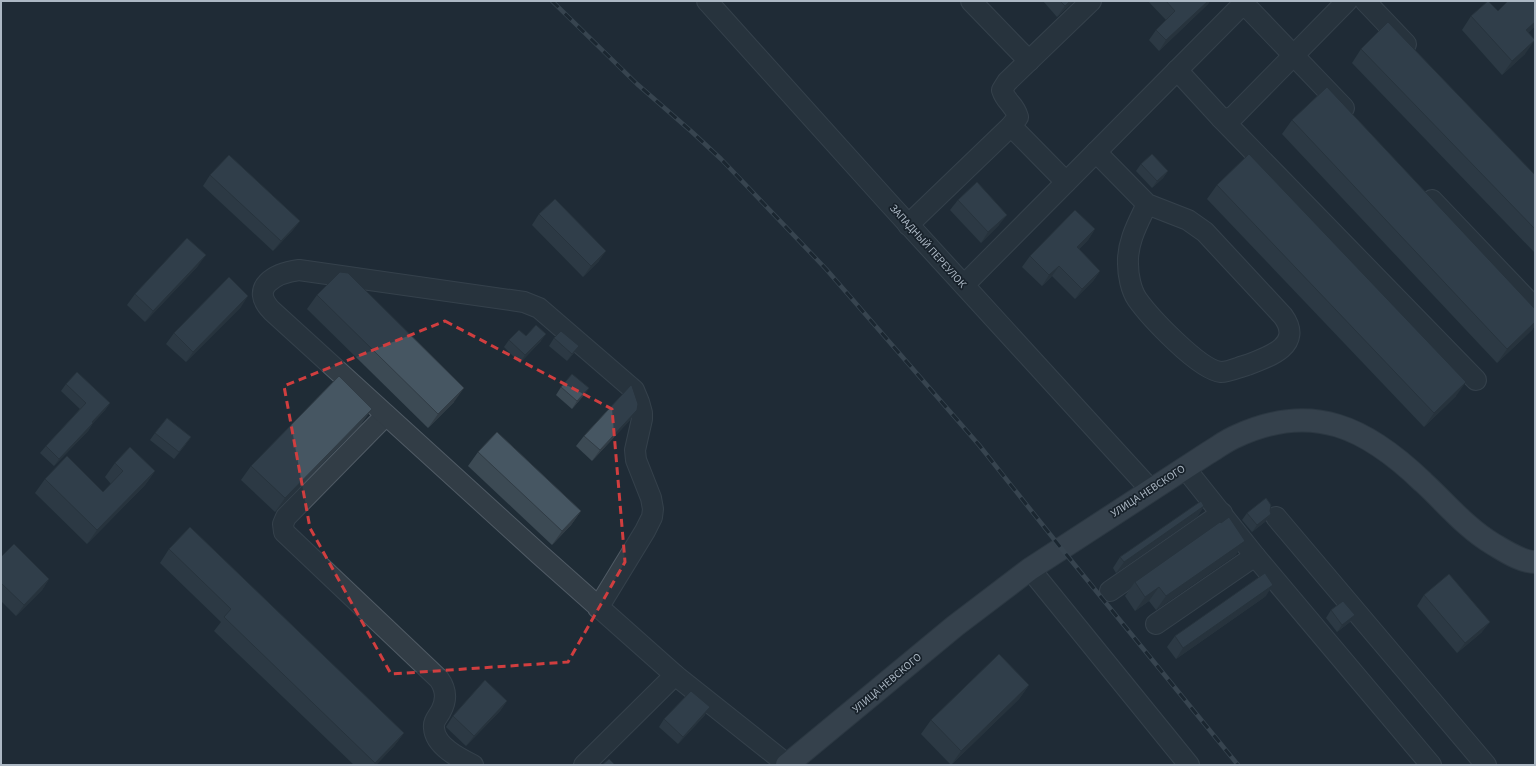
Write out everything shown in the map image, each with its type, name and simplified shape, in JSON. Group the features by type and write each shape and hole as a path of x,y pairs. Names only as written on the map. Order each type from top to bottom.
{"main road":[{"name":"УЛИЦА НЕВСКОГО","path":"788,765 955,626 1030,569 1150,489 1237,436 1264,425 1286,420 1302,420 1331,423 1348,428 1383,447 1400,460 1459,518 1483,538 1515,556 1535,562"}],"street":[{"name":"ЗАПАДНЫЙ ПЕРЕУЛОК","path":"707,1 1150,489"},
{"path":"971,1 1029,61"},
{"path":"908,224 1011,126 1018,117 1015,108 1004,97 1002,90 1007,82 1091,1"},
{"path":"1221,118 1227,119 1234,116 1347,1"},
{"path":"1365,1 1420,58"},
{"path":"964,285 1239,8 1244,7 1250,10 1359,124"},
{"path":"1177,70 1221,118 1476,380"},
{"path":"1011,126 1066,182"},
{"path":"1096,152 1147,204 1188,220 1205,232 1289,324 1290,335 1284,347 1270,357 1229,371 1219,372 1188,354 1171,338 1136,298 1129,278 1129,244 1147,204"},
{"path":"1420,187 1535,308"},
{"path":"598,608 652,517 653,509 651,498 636,460 635,450 642,413 634,390 539,308 524,302 299,270 286,272 268,284 263,290 262,295 268,307 598,608 675,675 788,765"},
{"path":"386,415 286,517 283,524 284,532 439,679 444,687 446,697 433,727 435,733 439,741 455,756 473,765"},
{"path":"1185,468 1255,556 1431,765"},
{"path":"1110,591 1222,514"},
{"path":"1276,517 1486,765"},
{"path":"1156,624 1255,556"},
{"path":"1030,569 1189,765"},
{"path":"584,765 675,675"}],"highlighted area":[{"path":"445,321 612,409 625,562 568,662 391,674 310,528 284,386"}],"building":[{"path":"1060,1 1070,1 1065,6"},
{"path":"1166,1 1208,1 1166,40 1156,30 1175,11"},
{"path":"1488,1 1498,11 1508,1 1535,1 1535,22 1526,30 1535,40 1512,61 1471,16"},
{"path":"1388,22 1535,175 1535,229 1361,49"},
{"path":"1327,87 1535,309 1535,322 1507,349 1292,120"},
{"path":"1152,154 1168,171 1157,181 1141,164"},
{"path":"1249,154 1466,382 1434,413 1217,185"},
{"path":"229,155 300,221 281,241 210,175"},
{"path":"977,182 1007,215 988,232 958,200"},
{"path":"555,199 606,251 591,266 539,214"},
{"path":"1075,210 1095,229 1077,247 1100,271 1082,289 1059,266 1049,275 1030,256"},
{"path":"187,238 206,255 153,311 135,294"},
{"path":"340,272 348,273 464,388 438,414 317,295"},
{"path":"229,277 248,296 193,352 174,333"},
{"path":"536,325 546,334 525,355 509,340 519,330 526,336"},
{"path":"561,331 579,346 572,354 554,338"},
{"path":"77,372 110,403 59,459 46,446 86,403 66,384"},
{"path":"572,374 589,388 577,401 561,387"},
{"path":"339,376 372,409 285,498 251,466"},
{"path":"631,385 638,404 637,410 600,450 584,436"},
{"path":"167,418 191,437 179,452 155,433"},
{"path":"497,432 581,511 562,531 478,452"},
{"path":"130,447 155,471 97,530 45,479 67,456 103,492 123,471 115,463"},
{"path":"1266,498 1271,505 1271,514 1257,525 1247,513"},
{"path":"1201,501 1204,506 1124,562 1120,557"},
{"path":"1229,517 1245,541 1166,596 1159,587 1145,597 1135,582"},
{"path":"190,527 404,733 375,763 224,617 231,609 169,549"},
{"path":"14,544 49,579 24,605 1,583 1,557"},
{"path":"1265,573 1273,585 1183,648 1175,636"},
{"path":"1449,574 1490,622 1465,643 1424,595"},
{"path":"1343,601 1355,615 1342,625 1331,610"},
{"path":"999,654 1029,685 961,751 931,720"},
{"path":"485,680 507,701 474,736 453,716"},
{"path":"691,691 710,707 683,737 664,719"},
{"path":"609,759 615,765 602,765"}],"railway":[{"path":"552,1 637,84 721,159 826,269 979,445 1238,765"}]}
